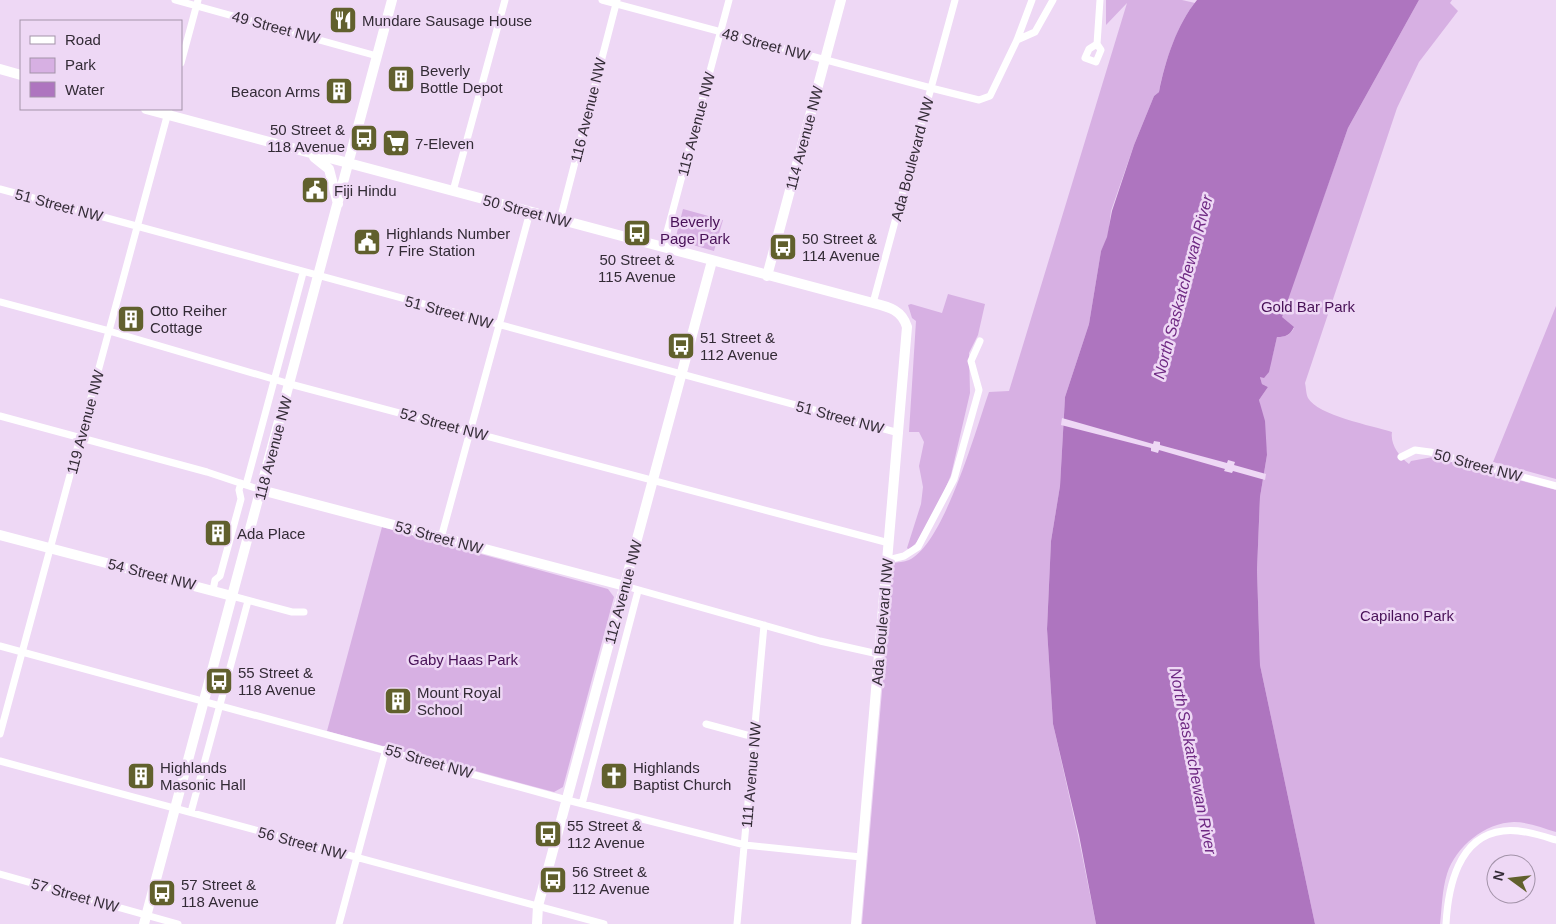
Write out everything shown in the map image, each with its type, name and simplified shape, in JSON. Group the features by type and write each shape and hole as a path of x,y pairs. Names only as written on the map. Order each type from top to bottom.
{"main road":[{"name":"118 Avenue NW","path":"146,920 392,0"},
{"name":"114 Avenue NW","path":"767,276 841,0"},
{"path":"0,70 20,75"},
{"name":"50 Street NW","path":"153,110 168,112 307,152 889,307 905,319"},
{"path":"307,152 329,169 338,204"},
{"name":"112 Avenue NW","path":"537,924 538,906 712,261"},
{"name":"Ada Boulevard NW","path":"856,924 878,654 899,433 907,327 905,319"},
{"name":"53 Street NW","path":"261,490 624,586"},
{"name":"54 Street NW","path":"0,535 232,596"}],"street":[{"name":"49 Street NW","path":"175,0 197,3 377,56"},
{"path":"453,191 505,0"},
{"name":"48 Street NW","path":"602,0 616,2 930,88"},
{"name":"115 Avenue NW","path":"663,247 729,0"},
{"path":"930,88 955,0"},
{"name":"Ada Boulevard NW","path":"873,303 930,88 979,100 990,96 1017,40 1032,0"},
{"path":"1017,40 1035,32 1053,0"},
{"path":"1097,44 1100,0"},
{"name":"116 Avenue NW","path":"560,220 616,2"},
{"path":"182,60 197,3"},
{"name":"119 Avenue NW","path":"0,734 168,112"},
{"name":"51 Street NW","path":"0,189 303,273 899,433"},
{"path":"441,538 530,212"},
{"name":"118 Avenue NW","path":"212,590 220,576 241,499 239,490 243,484 274,379 303,273"},
{"name":"52 Street NW","path":"0,302 109,331 290,384 889,543"},
{"path":"888,560 904,556 918,547 954,480 979,390 971,360 980,341"},
{"name":"53 Street NW","path":"0,416 261,490"},
{"name":"50 Street NW","path":"1400,457 1415,450 1430,452 1556,486"},
{"name":"53 Street NW","path":"624,586 878,654"},
{"name":"112 Avenue NW","path":"582,804 638,590"},
{"name":"54 Street NW","path":"232,596 292,612 304,612"},
{"path":"191,812 248,601"},
{"name":"111 Avenue NW","path":"738,924 764,625"},
{"name":"55 Street NW","path":"0,646 204,703 386,749 567,800 745,846 861,857"},
{"path":"706,724 754,736"},
{"path":"339,924 386,749"},
{"name":"56 Street NW","path":"0,761 604,924"},
{"path":"1446,924 1452,881 1458,865 1474,845 1500,831 1524,832 1556,840"},
{"name":"57 Street NW","path":"0,874 146,920 178,924"}],"green space":[{"path":"1106,0 1182,0 1195,3 1183,21 1172,45 1159,92 1154,96 1134,145 1111,211 1108,237 1101,251 1089,324 1065,397 1060,486 1051,541 1047,629 1053,724 1096,924 862,924 893,563 909,560 922,550 946,510 967,457 989,392 1009,391 1127,3 1106,25"},
{"name":"Capilano Park","path":"1419,0 1452,0 1450,3 1458,11 1419,62 1397,108 1305,383 1306,393 1313,404 1322,410 1392,432 1392,441 1396,449 1409,464 1411,461 1433,457 1556,490 1556,832 1530,824 1514,822 1503,823 1473,838 1457,854 1447,874 1440,924 1315,924 1260,665 1257,570 1260,497 1267,455 1259,400 1268,387 1262,384 1260,377 1272,358 1277,337 1287,335 1294,328 1281,317 1348,128"},
{"name":"Beverly Page Park","path":"683,209 723,220 714,251 675,240"},
{"path":"948,294 985,304 978,335 969,353 970,393 951,475 941,499 917,542 909,550 907,548 921,504 923,487 919,466 924,442 919,432 909,432 916,321 912,318 908,305 911,304 942,313"},
{"path":"1556,306 1556,479 1493,462"},
{"name":"Gaby Haas Park","path":"382,527 608,589 614,597 563,787 554,792 327,731"}],"water":[{"name":"North Saskatchewan River","path":"1197,0 1419,0 1348,128 1282,317 1294,327 1287,335 1277,337 1269,372 1264,378 1260,377 1262,384 1268,387 1259,400 1265,421 1267,455 1260,497 1257,570 1260,665 1315,924 1096,924 1079,835 1053,724 1047,629 1051,541 1060,486 1065,397 1089,324 1101,251 1107,237 1112,211 1134,145 1154,96 1159,92 1173,43 1183,20"}],"pier":[{"path":"1062,418 1153,444 1154,441 1160,442 1160,445 1227,463 1228,460 1235,462 1234,465 1266,474 1265,480 1233,471 1232,473 1224,471 1225,469 1159,450 1158,453 1151,451 1151,448 1061,425"}],"place":[{"name":"Mundare Sausage House","path":"343,20"},
{"name":"Beverly Bottle Depot","path":"401,79"},
{"name":"Beacon Arms","path":"339,91"},
{"name":"50 Street & 118 Avenue","path":"364,138"},
{"name":"7-Eleven","path":"396,143"},
{"name":"Fiji Hindu","path":"315,190"},
{"name":"50 Street & 115 Avenue","path":"637,233"},
{"name":"Highlands Number 7 Fire Station","path":"367,242"},
{"name":"50 Street & 114 Avenue","path":"783,247"},
{"name":"Otto Reiher Cottage","path":"131,319"},
{"name":"51 Street & 112 Avenue","path":"681,346"},
{"name":"Ada Place","path":"218,533"},
{"name":"55 Street & 118 Avenue","path":"219,681"},
{"name":"Mount Royal School","path":"398,701"},
{"name":"Highlands Masonic Hall","path":"141,776"},
{"name":"Highlands Baptist Church","path":"614,776"},
{"name":"55 Street & 112 Avenue","path":"548,834"},
{"name":"56 Street & 112 Avenue","path":"553,880"},
{"name":"57 Street & 118 Avenue","path":"162,893"}],"park label":[{"name":"Gold Bar Park","path":"1308,306"}]}
